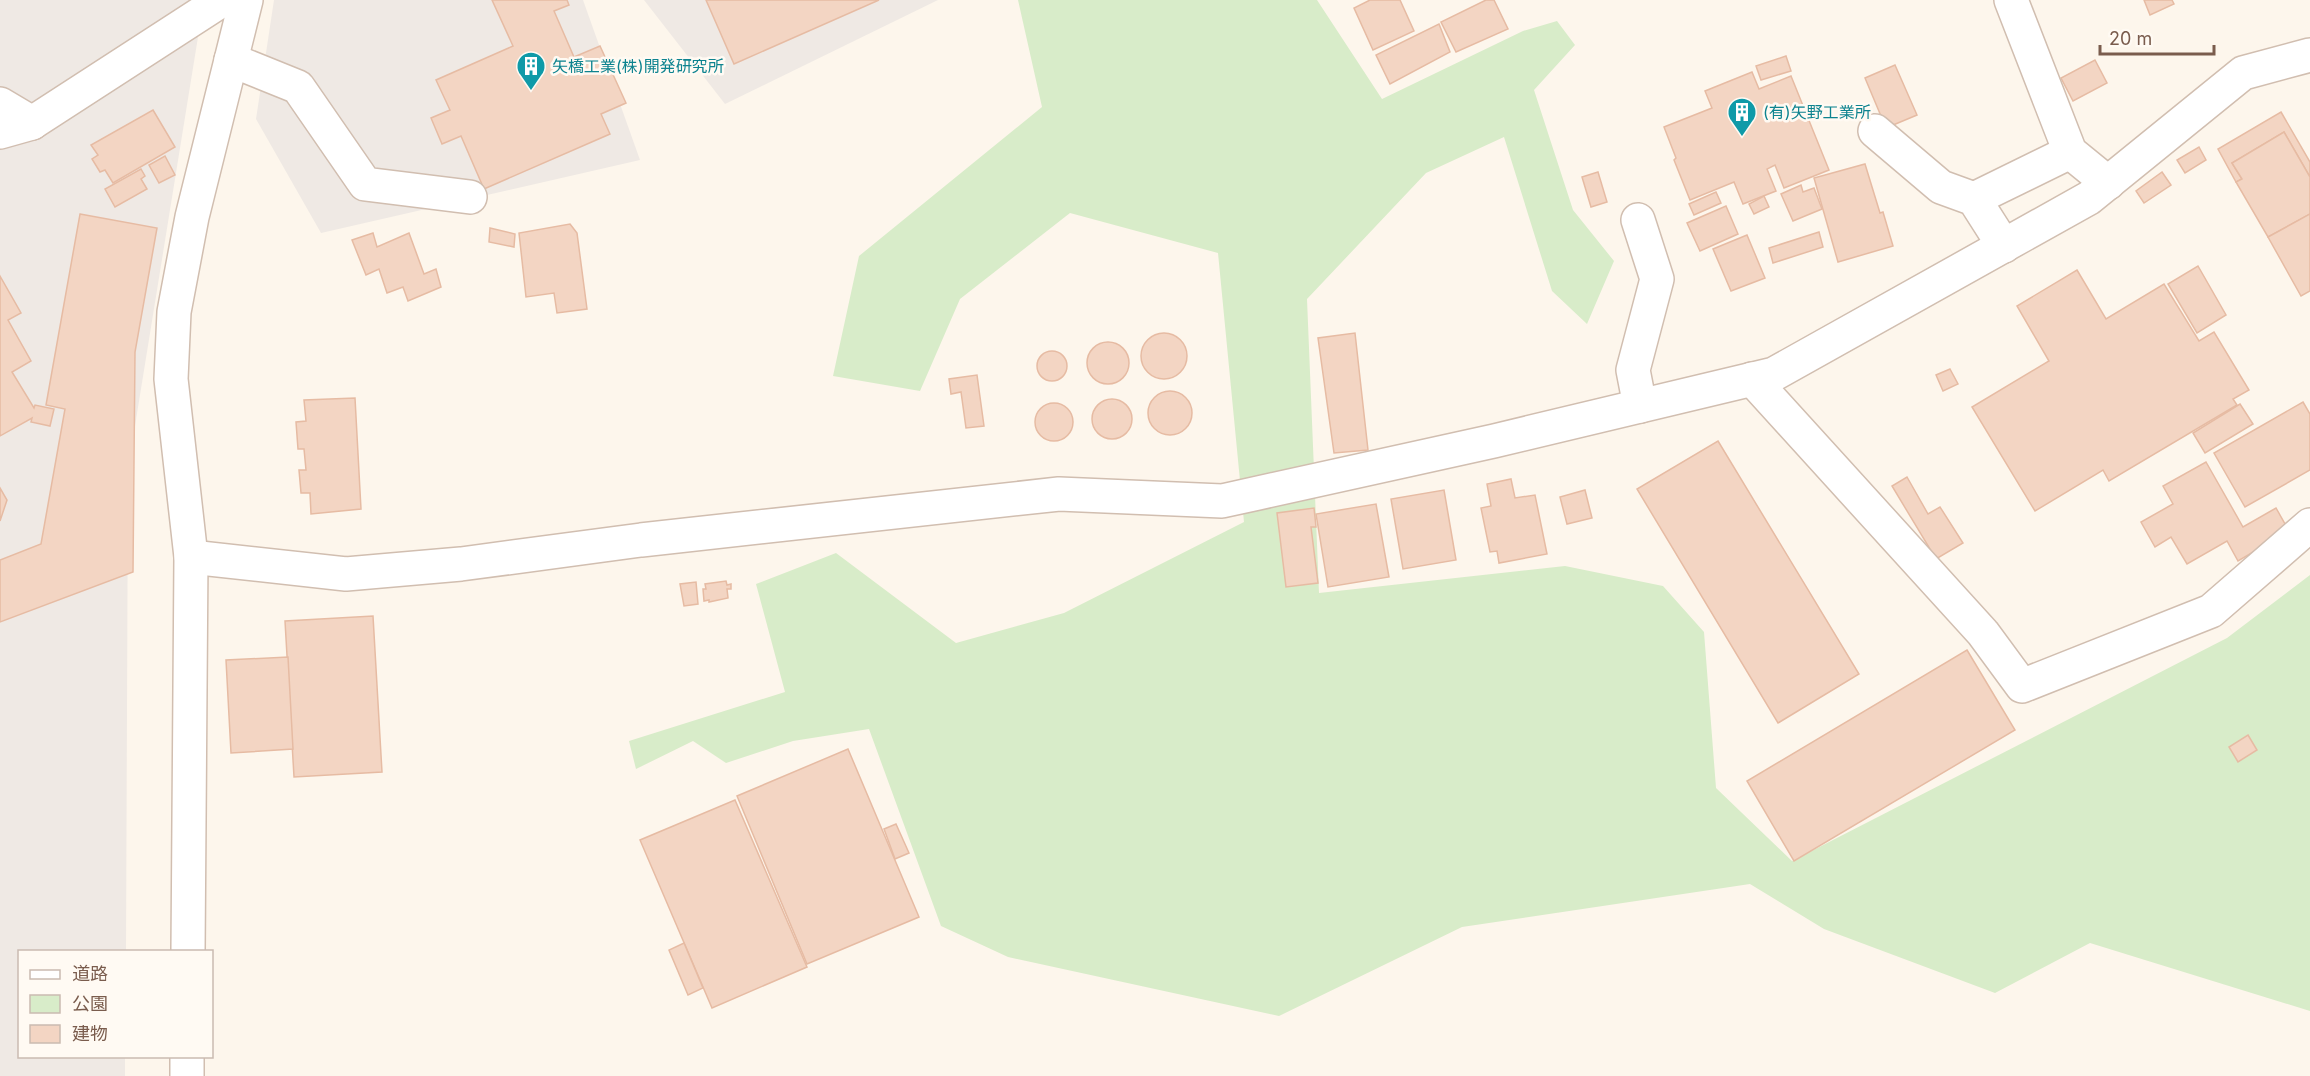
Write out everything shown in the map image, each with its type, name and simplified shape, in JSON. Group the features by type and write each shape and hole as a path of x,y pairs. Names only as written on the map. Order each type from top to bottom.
{"street":[{"path":"0,132 32,123 222,0"},
{"path":"188,950 190,557 171,379 174,312 192,218 246,0"},
{"path":"2011,0 2070,152 2108,183"},
{"path":"190,557 346,574 461,564 640,540 1059,494 1222,501 1494,441 1774,374 2089,198 2242,73 2310,55"},
{"path":"231,60 298,87 365,184 470,197"},
{"path":"0,104 32,123"},
{"path":"1875,131 1941,187 1974,199 2004,246"},
{"path":"1974,199 2070,152"},
{"path":"1638,220 1657,279 1633,370 1640,406"},
{"path":"1752,379 1983,633 2022,686 2211,611 2310,525"},
{"path":"187,1058 187,1076"}],"shaded area":[{"path":"0,0 204,0 128,469 126,950 18,950 18,1058 125,1058 125,1076 0,1076"},
{"path":"274,0 583,0 640,160 321,233 256,119"},
{"path":"644,0 938,0 725,104"}],"green space":[{"path":"1018,0 1317,0 1382,99 1523,31 1557,21 1575,45 1534,90 1573,210 1614,261 1587,324 1552,291 1504,137 1426,173 1307,299 1319,593 1565,566 1663,586 1704,632 1716,788 1792,861 2227,638 2310,575 2310,1011 2090,943 1995,993 1824,929 1750,884 1462,927 1279,1016 1008,957 941,926 869,729 793,741 726,763 693,741 636,769 629,741 785,692 756,584 836,553 956,643 1064,613 1244,522 1218,253 1070,213 960,299 920,391 833,376 859,256 1042,107"}],"building":[{"name":"矢橋工業(株)開発研究所","path":"492,0 567,0 569,5 554,11 574,57 600,46 626,103 601,114 610,134 484,189 461,136 442,144 431,118 450,110 436,80 513,46"},
{"path":"706,0 879,0 734,64"},
{"path":"1370,0 1400,0 1414,31 1373,50 1354,8"},
{"path":"1486,0 1494,0 1508,29 1456,52 1441,22"},
{"path":"2144,0 2172,0 2174,4 2150,15"},
{"path":"1439,24 1450,52 1390,84 1376,55"},
{"path":"1786,56 1791,71 1761,80 1756,66"},
{"path":"2095,60 2107,83 2073,101 2061,78"},
{"path":"1895,65 1917,115 1886,128 1865,78"},
{"name":"(有)矢野工業所","path":"1752,72 1759,89 1791,76 1829,170 1784,188 1775,165 1767,169 1776,191 1743,204 1734,182 1690,200 1664,127 1712,108 1705,91"},
{"path":"153,110 175,147 113,183 105,170 100,172 92,159 98,155 91,145"},
{"path":"2281,112 2310,162 2310,177 2284,132 2232,163 2242,179 2236,182 2218,149"},
{"path":"2284,132 2310,177 2310,214 2268,237 2236,182 2242,179 2232,163"},
{"path":"2199,147 2206,160 2185,173 2177,160"},
{"path":"165,156 175,175 159,183 149,165"},
{"path":"1865,164 1893,246 1838,262 1814,178"},
{"path":"141,169 145,176 141,179 147,189 115,207 105,189"},
{"path":"1598,172 1607,202 1591,207 1582,177"},
{"path":"2162,172 2171,185 2144,203 2136,191"},
{"path":"1801,185 1803,192 1814,188 1822,209 1793,221 1781,194"},
{"path":"1716,192 1721,203 1694,215 1689,204"},
{"path":"1764,196 1769,207 1754,214 1749,204"},
{"path":"1726,206 1738,234 1700,251 1687,223"},
{"path":"80,214 157,228 135,352 133,572 0,622 0,560 41,544 65,409 46,405"},
{"path":"2310,214 2310,291 2301,296 2268,237"},
{"path":"570,224 577,233 587,309 557,313 554,293 526,297 519,233"},
{"path":"490,228 515,234 514,247 489,242"},
{"path":"1819,232 1823,247 1773,263 1769,248"},
{"path":"373,233 377,247 409,233 424,274 436,269 441,287 408,301 403,287 387,293 379,269 366,275 352,240"},
{"path":"1747,235 1765,278 1731,291 1713,249"},
{"path":"2198,266 2226,315 2197,333 2168,284"},
{"path":"2077,270 2106,319 2164,284 2199,341 2214,332 2249,390 2233,399 2237,405 2109,481 2103,470 2035,511 1972,407 2049,361 2017,306"},
{"path":"0,276 21,313 8,320 31,361 12,372 34,408 35,405 54,409 50,426 31,422 32,418 0,436"},
{"path":"1164,333 1180,340 1187,356 1180,372 1164,379 1148,372 1141,356 1148,340"},
{"path":"1355,333 1368,450 1334,453 1318,338"},
{"path":"1108,342 1116,343 1123,348 1128,355 1128,371 1123,378 1116,383 1108,384 1100,383 1093,378 1088,371 1087,363 1088,355 1093,348 1100,343"},
{"path":"1052,351 1063,355 1067,366 1063,377 1052,381 1041,377 1037,366 1041,355"},
{"path":"1950,369 1958,384 1943,391 1936,375"},
{"path":"977,375 984,426 966,428 961,392 951,394 949,379"},
{"path":"1170,391 1185,398 1192,413 1185,428 1170,435 1155,428 1148,413 1155,398"},
{"path":"355,398 361,509 311,514 310,493 301,493 299,470 306,470 304,449 298,449 296,422 306,421 304,400"},
{"path":"1112,399 1120,400 1126,405 1131,411 1131,427 1126,433 1120,438 1112,439 1104,438 1098,433 1093,427 1092,419 1093,411 1098,405 1104,400"},
{"path":"2303,402 2310,414 2310,470 2245,507 2214,453"},
{"path":"1054,403 1068,408 1073,422 1068,436 1054,441 1040,436 1035,422 1040,408"},
{"path":"2240,404 2253,424 2205,453 2193,433"},
{"path":"1718,441 1859,674 1778,723 1637,489"},
{"path":"2206,462 2243,527 2276,508 2289,531 2238,561 2227,541 2187,564 2171,537 2155,547 2141,522 2173,504 2163,486"},
{"path":"1907,477 1928,514 1940,507 1963,543 1936,559 1892,486"},
{"path":"1511,479 1515,498 1535,495 1547,554 1499,563 1497,551 1490,552 1481,508 1491,506 1487,484"},
{"path":"0,488 7,500 0,521"},
{"path":"1444,490 1456,560 1403,569 1391,499"},
{"path":"1585,490 1592,518 1567,524 1560,497"},
{"path":"1376,504 1389,577 1328,587 1316,514"},
{"path":"1314,508 1316,527 1311,527 1318,583 1286,587 1277,513"},
{"path":"726,581 727,585 731,584 731,589 727,589 728,598 704,601 705,584"},
{"path":"696,582 698,604 684,606 680,584"},
{"path":"373,616 382,772 294,777 285,621"},
{"path":"1967,650 2015,730 1794,861 1747,781"},
{"path":"288,657 293,749 231,753 226,660"},
{"path":"2248,735 2257,750 2238,762 2229,747"},
{"path":"848,749 919,917 807,964 737,796"},
{"path":"735,800 807,967 712,1008 640,840"},
{"path":"896,824 909,853 895,859 884,829"},
{"path":"684,943 703,988 688,995 669,950"}],"place":[{"name":"矢橋工業(株)開発研究所","path":"531,92"},
{"name":"(有)矢野工業所","path":"1742,138"}]}
